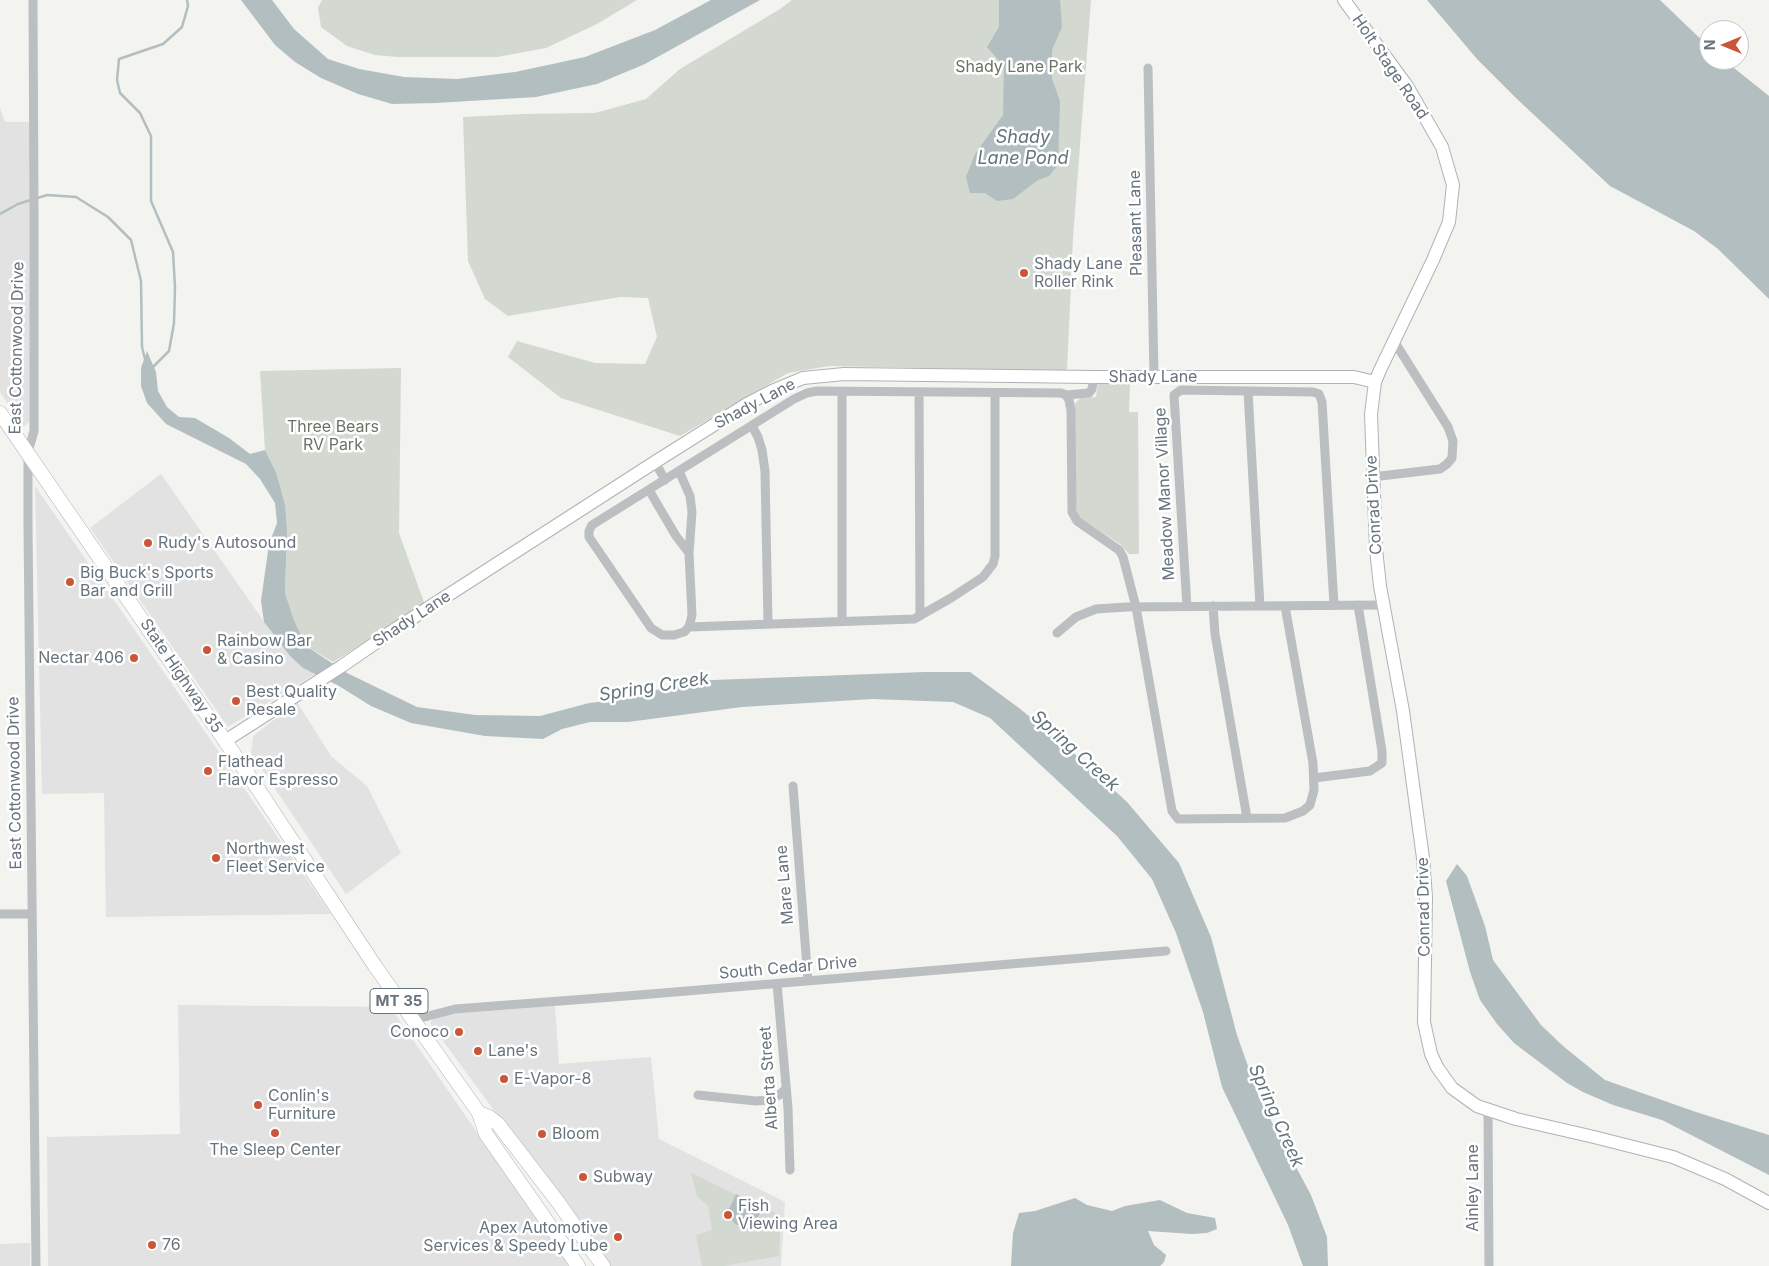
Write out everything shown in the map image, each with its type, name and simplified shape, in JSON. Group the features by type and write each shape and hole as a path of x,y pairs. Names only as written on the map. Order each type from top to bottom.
{"main road":[{"name":"Holt Stage Road","path":"1344,0 1407,86 1442,147 1453,185 1449,222 1394,341"},
{"path":"1375,382 1394,341"},
{"name":"Shady Lane","path":"225,741 654,462 747,404 803,378 844,374 1094,377 1354,377 1375,382"},
{"name":"Conrad Drive","path":"1375,382 1371,414 1376,549 1403,711 1423,858 1426,897 1424,1002 1426,1037 1431,1054 1444,1078 1462,1096 1488,1110 1516,1119 1594,1136 1673,1157 1725,1179 1769,1203"},
{"name":"State Highway 35","path":"0,413 256,786 375,966 479,1113 486,1134 578,1266"},
{"name":"State Highway 35","path":"479,1113 498,1124 604,1266"}],"street":[{"name":"East Cottonwood Drive","path":"32,0 34,431 28,452 31,914 36,1266"},
{"name":"Pleasant Lane","path":"1148,68 1154,376"},
{"path":"1372,477 1440,469 1452,458 1453,441 1448,427 1394,341"},
{"path":"679,471 690,496 692,512 689,553 692,614 689,627 684,632 662,636 651,628 590,537 589,531 592,525 649,490 679,471 752,426 807,393 817,391 995,392 1061,393 1066,395 1088,393 1092,389 1094,377"},
{"name":"Meadow Manor Village","path":"1187,606 1174,395 1181,390 1313,392 1319,394 1322,402 1334,605"},
{"path":"1248,391 1260,606"},
{"path":"842,392 842,621"},
{"path":"919,392 920,616"},
{"path":"689,627 914,619 983,577 993,564 995,556 995,392"},
{"path":"1066,395 1071,410 1072,512 1077,521 1119,550 1123,557 1136,607 1172,811 1178,819 1284,818 1303,811 1310,805 1314,790 1313,763 1284,606"},
{"path":"752,426 758,437 764,457 768,624"},
{"path":"654,462 665,480"},
{"path":"649,490 676,536 689,553"},
{"path":"1314,778 1370,771 1382,763 1382,750 1358,605"},
{"path":"1057,632 1076,617 1096,609 1187,606 1384,605"},
{"path":"1213,606 1215,634 1247,818"},
{"name":"Mare Lane","path":"792,786 808,981"},
{"path":"0,914 31,914"},
{"name":"South Cedar Drive","path":"413,1020 455,1009 1166,951"},
{"name":"Alberta Street","path":"777,984 786,1089 790,1170"},
{"path":"698,1095 756,1102 769,1100 786,1089"},
{"name":"Ainley Lane","path":"1488,1110 1489,1266"}],"shaded area":[{"path":"0,108 5,122 30,122 30,421 23,427 0,392"},
{"path":"161,474 274,636 290,656 303,668 315,674 228,727 90,528"},
{"path":"35,486 331,914 106,917 104,793 42,794"},
{"path":"297,702 331,756 367,786 401,853 346,894 251,753 253,736"},
{"path":"178,1005 390,1007 570,1266 48,1266 47,1137 180,1134"},
{"path":"555,1006 559,1064 651,1057 659,1139 785,1202 781,1266 608,1266 430,1023 437,1015"},
{"path":"30,1243 30,1266 0,1266 0,1244"}],"green space":[{"path":"322,0 637,0 597,24 546,48 497,57 398,57 375,55 347,46 321,27 318,8"},
{"name":"Shady Lane Park","path":"792,0 1091,0 1073,238 1067,371 829,366 788,373 680,436 561,398 508,357 517,341 595,363 645,364 657,337 648,298 620,297 508,316 485,299 468,261 463,117 595,113 646,99 680,69"},
{"name":"Three Bears RV Park","path":"401,368 399,533 425,605 333,662 306,646 294,620 285,593 287,532 276,472 265,450 260,371"},
{"path":"1098,383 1130,384 1129,412 1138,412 1139,554 1129,554 1120,544 1078,517 1076,505 1075,403 1081,398 1096,397"},
{"path":"691,1173 781,1216 779,1256 723,1266 702,1266 696,1235 712,1230 708,1206 697,1196"}],"water":[{"path":"241,0 272,0 294,29 328,59 359,69 404,77 457,79 515,72 585,57 655,30 711,0 760,0 645,64 597,84 536,97 392,104 358,94 321,78 295,62 275,45"},
{"name":"Shady Lane Pond","path":"999,0 1060,0 1062,27 1052,50 1052,79 1060,101 1058,165 1049,176 1038,180 1013,199 997,201 985,193 970,193 966,177 975,154 1003,115 1004,66 987,47 999,27"},
{"path":"1427,0 1660,0 1699,37 1699,70 1736,70 1769,96 1769,299 1718,249 1694,231 1610,186 1477,59"},
{"path":"147,351 156,372 158,391 167,407 179,417 195,418 229,438 250,454 265,450 276,472 285,505 287,532 285,593 294,620 306,646 347,673 417,707 475,715 540,716 589,703 626,699 687,681 970,672 1019,708 1076,755 1127,802 1179,863 1211,937 1237,1035 1260,1100 1311,1195 1327,1237 1328,1266 1303,1266 1288,1225 1222,1087 1203,1012 1176,933 1152,879 1117,836 990,718 953,702 872,699 742,707 628,722 590,722 562,729 543,739 485,736 411,723 371,706 339,686 303,668 290,656 264,622 261,601 269,544 277,523 275,503 260,479 246,464 166,424 147,403 141,386 141,368"},
{"path":"1457,864 1467,876 1485,926 1493,960 1541,1025 1563,1046 1605,1080 1769,1135 1769,1175 1662,1120 1613,1105 1583,1092 1567,1083 1514,1043 1497,1024 1480,1000 1470,972 1446,881"},
{"path":"736,1194 763,1207 756,1221 747,1229 734,1223 732,1219 729,1209"},
{"path":"1075,1198 1087,1205 1112,1211 1125,1206 1160,1200 1187,1213 1215,1218 1217,1229 1207,1233 1192,1234 1148,1231 1154,1245 1166,1255 1164,1262 1160,1266 1011,1266 1013,1233 1019,1213 1035,1211"}],"waterway":[{"path":"153,367 169,351 174,323 175,287 173,252 151,201 151,136 140,113 120,93 117,80 119,59 163,44 182,27 188,6 187,0"},
{"name":"Spring Creek","path":"0,214 18,204 47,195 76,197 108,217 131,240 141,281 142,347 145,359"}],"place":[{"name":"Shady Lane Roller Rink","path":"1024,273"},
{"name":"Rudy's Autosound","path":"148,543"},
{"name":"Big Buck's Sports Bar and Grill","path":"70,582"},
{"name":"Rainbow Bar & Casino","path":"207,650"},
{"name":"Nectar 406","path":"134,658"},
{"name":"Best Quality Resale","path":"236,701"},
{"name":"Flathead Flavor Espresso","path":"208,771"},
{"name":"Northwest Fleet Service","path":"216,858"},
{"name":"Conoco","path":"459,1032"},
{"name":"Lane's","path":"478,1051"},
{"name":"E-Vapor-8","path":"504,1079"},
{"name":"Conlin's Furniture","path":"258,1105"},
{"name":"The Sleep Center","path":"275,1133"},
{"name":"Bloom","path":"542,1134"},
{"name":"Subway","path":"583,1177"},
{"name":"Fish Viewing Area","path":"728,1215"},
{"name":"Apex Automotive Services & Speedy Lube","path":"618,1237"},
{"name":"76","path":"152,1245"}]}
